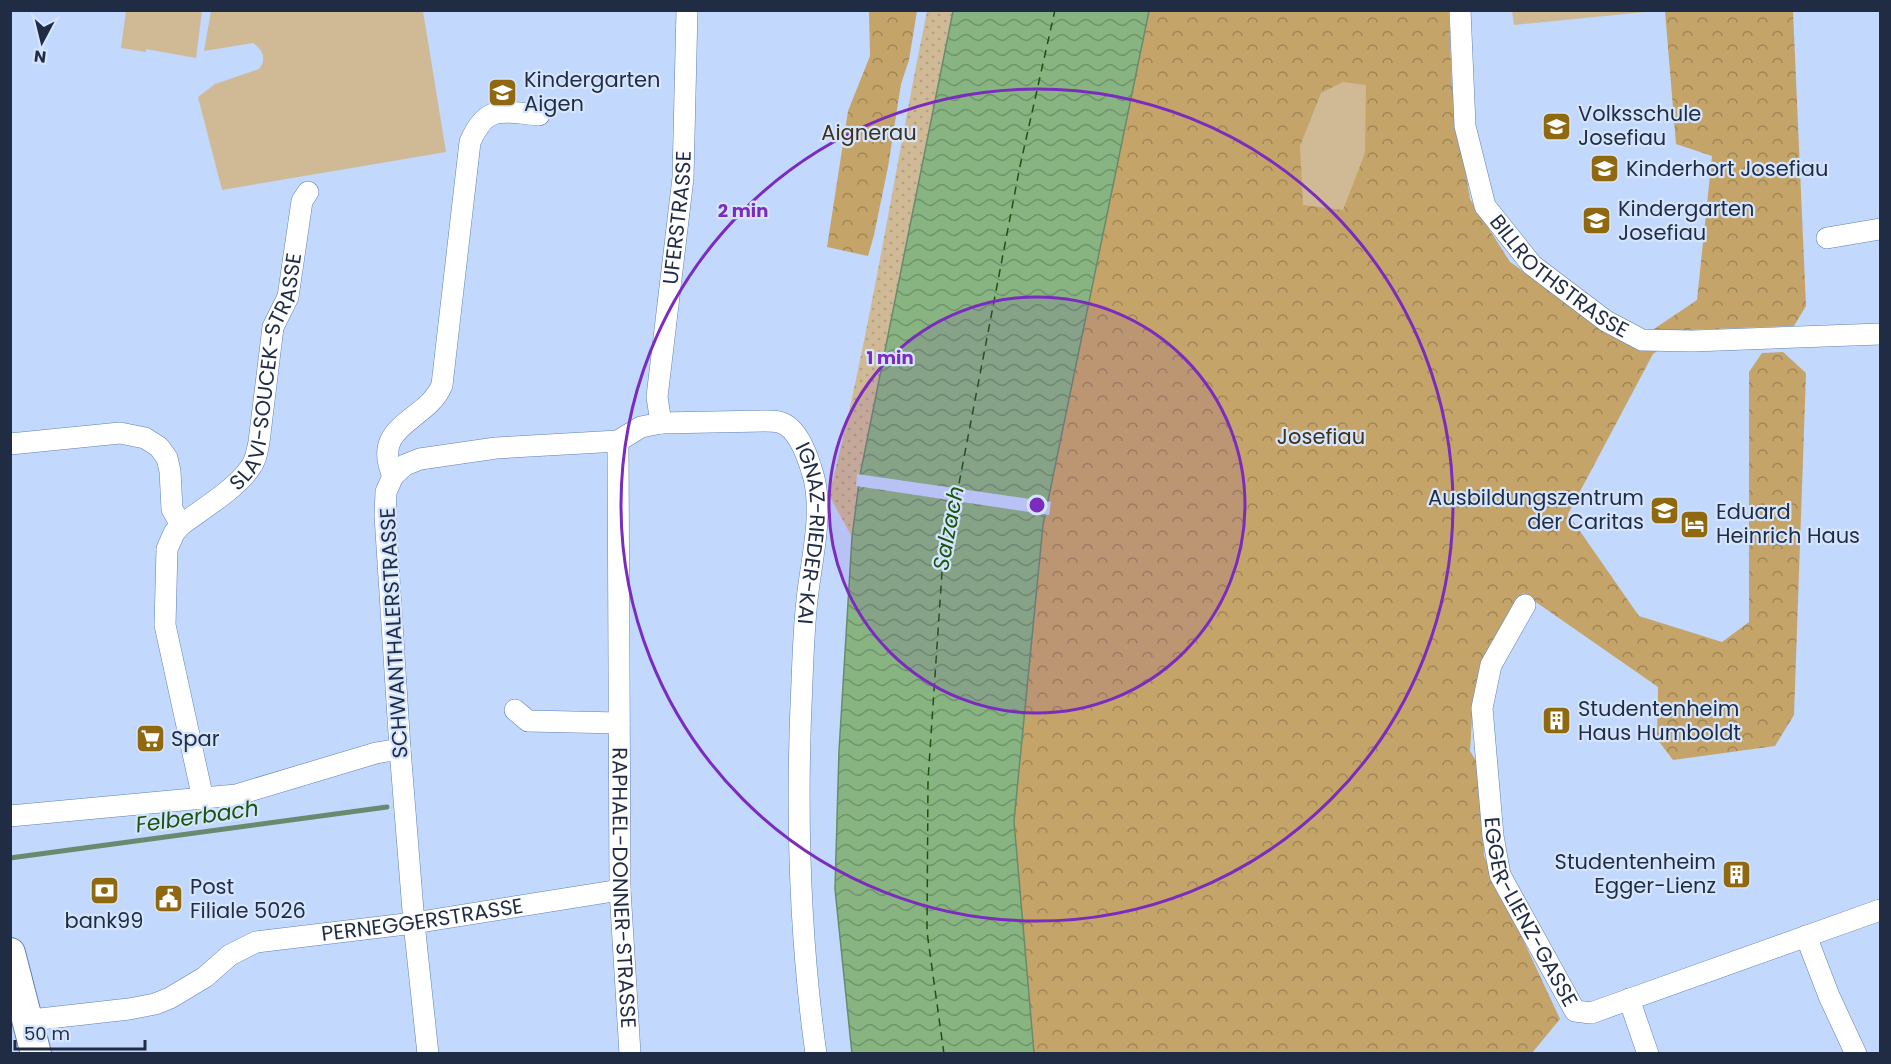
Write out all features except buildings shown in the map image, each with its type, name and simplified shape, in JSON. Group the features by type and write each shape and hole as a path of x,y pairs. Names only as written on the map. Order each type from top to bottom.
{"main road":[{"path":"10,953 36,1053"}],"street":[{"name":"UFERSTRASSE","path":"661,423 657,396 685,161 687,10"},
{"name":"BILLROTHSTRASSE","path":"1460,10 1465,126 1485,206 1532,265 1606,321 1642,340 1693,341 1881,334"},
{"name":"SCHWANTHALERSTRASSE","path":"428,1053 414,923 400,749 385,503 388,486 393,476 387,455 391,438 405,422 434,400 442,385 468,154 473,136 483,120 496,112 539,115"},
{"name":"SLAVI-SOUCEK-STRASSE","path":"203,799 165,625 167,549 174,532 240,479 251,468 255,460 273,327 287,301 302,201 308,192"},
{"path":"1827,238 1881,229"},
{"name":"IGNAZ-RIEDER-KAI","path":"393,476 411,462 433,456 496,448 618,441 641,428 661,423 780,422 790,427 800,442 813,478 816,517 807,600 800,772 802,889 810,1012 816,1053"},
{"path":"10,444 120,433 145,438 159,447 167,458 172,509 181,525"},
{"name":"RAPHAEL-DONNER-STRASSE","path":"618,441 620,890 630,1053"},
{"name":"EGGER-LIENZ-GASSE","path":"1525,605 1491,665 1482,708 1493,836 1500,875 1575,1011 1592,1013 1881,910"},
{"name":"RAPHAEL-DONNER-STRASSE","path":"515,710 528,721 619,723"},
{"path":"10,816 203,799 260,789 376,753 400,749"},
{"name":"PERNEGGERSTRASSE","path":"27,1019 118,1011 154,1004 170,998 206,977 230,955 256,942 414,923 620,890"},
{"path":"1806,936 1829,996 1856,1053"},
{"path":"1629,999 1648,1053"}],"shaded area":[{"path":"1644,10 1645,12 1514,25 1512,11"},
{"path":"126,11 202,11 196,58 146,49 146,52 121,48"},
{"path":"211,11 423,11 446,152 222,190 198,97 215,84 259,69 263,58 261,51 253,43 204,51"},
{"path":"927,11 953,11 860,475 852,537 829,495 857,375"},
{"path":"1343,82 1366,85 1365,153 1343,210 1303,205 1300,146 1321,93"}],"green space":[{"name":"Aignerau","path":"869,11 917,11 909,60 901,84 888,167 868,256 827,247 848,111 870,56"},
{"name":"Josefiau","path":"1149,11 1449,11 1452,87 1470,199 1510,262 1630,345 1697,300 1712,156 1676,144 1665,11 1793,11 1806,306 1794,326 1686,330 1653,354 1568,514 1639,616 1722,642 1749,622 1749,372 1762,353 1783,352 1806,373 1794,715 1775,746 1673,760 1657,739 1658,687 1523,593 1473,703 1470,751 1483,772 1484,856 1560,1019 1532,1053 1034,1054 1014,821 1043,525"}],"water":[{"name":"Salzach","path":"953,11 1149,11 1043,525 1014,821 1034,1053 852,1054 835,889 839,751 852,537 860,475"}],"pier":[{"path":"857,474 1051,502 1049,515 856,486"}],"waterway":[{"name":"Felberbach","path":"10,858 387,807"}],"ferry route":[{"path":"944,1054 927,932 928,780 942,572 1020,166 1055,10"}],"place":[{"name":"Kindergarten Aigen","path":"503,92"},
{"name":"Volksschule Josefiau","path":"1557,126"},
{"name":"Kinderhort Josefiau","path":"1605,169"},
{"name":"Kindergarten Josefiau","path":"1597,221"},
{"name":"Ausbildungszentrum der Caritas","path":"1665,510"},
{"name":"Eduard Heinrich Haus","path":"1695,524"},
{"name":"Studentenheim Haus Humboldt","path":"1557,721"},
{"name":"Spar","path":"150,739"},
{"name":"Studentenheim Egger-Lienz","path":"1737,874"},
{"name":"bank99","path":"104,890"},
{"name":"Post Filiale 5026","path":"169,899"}]}
